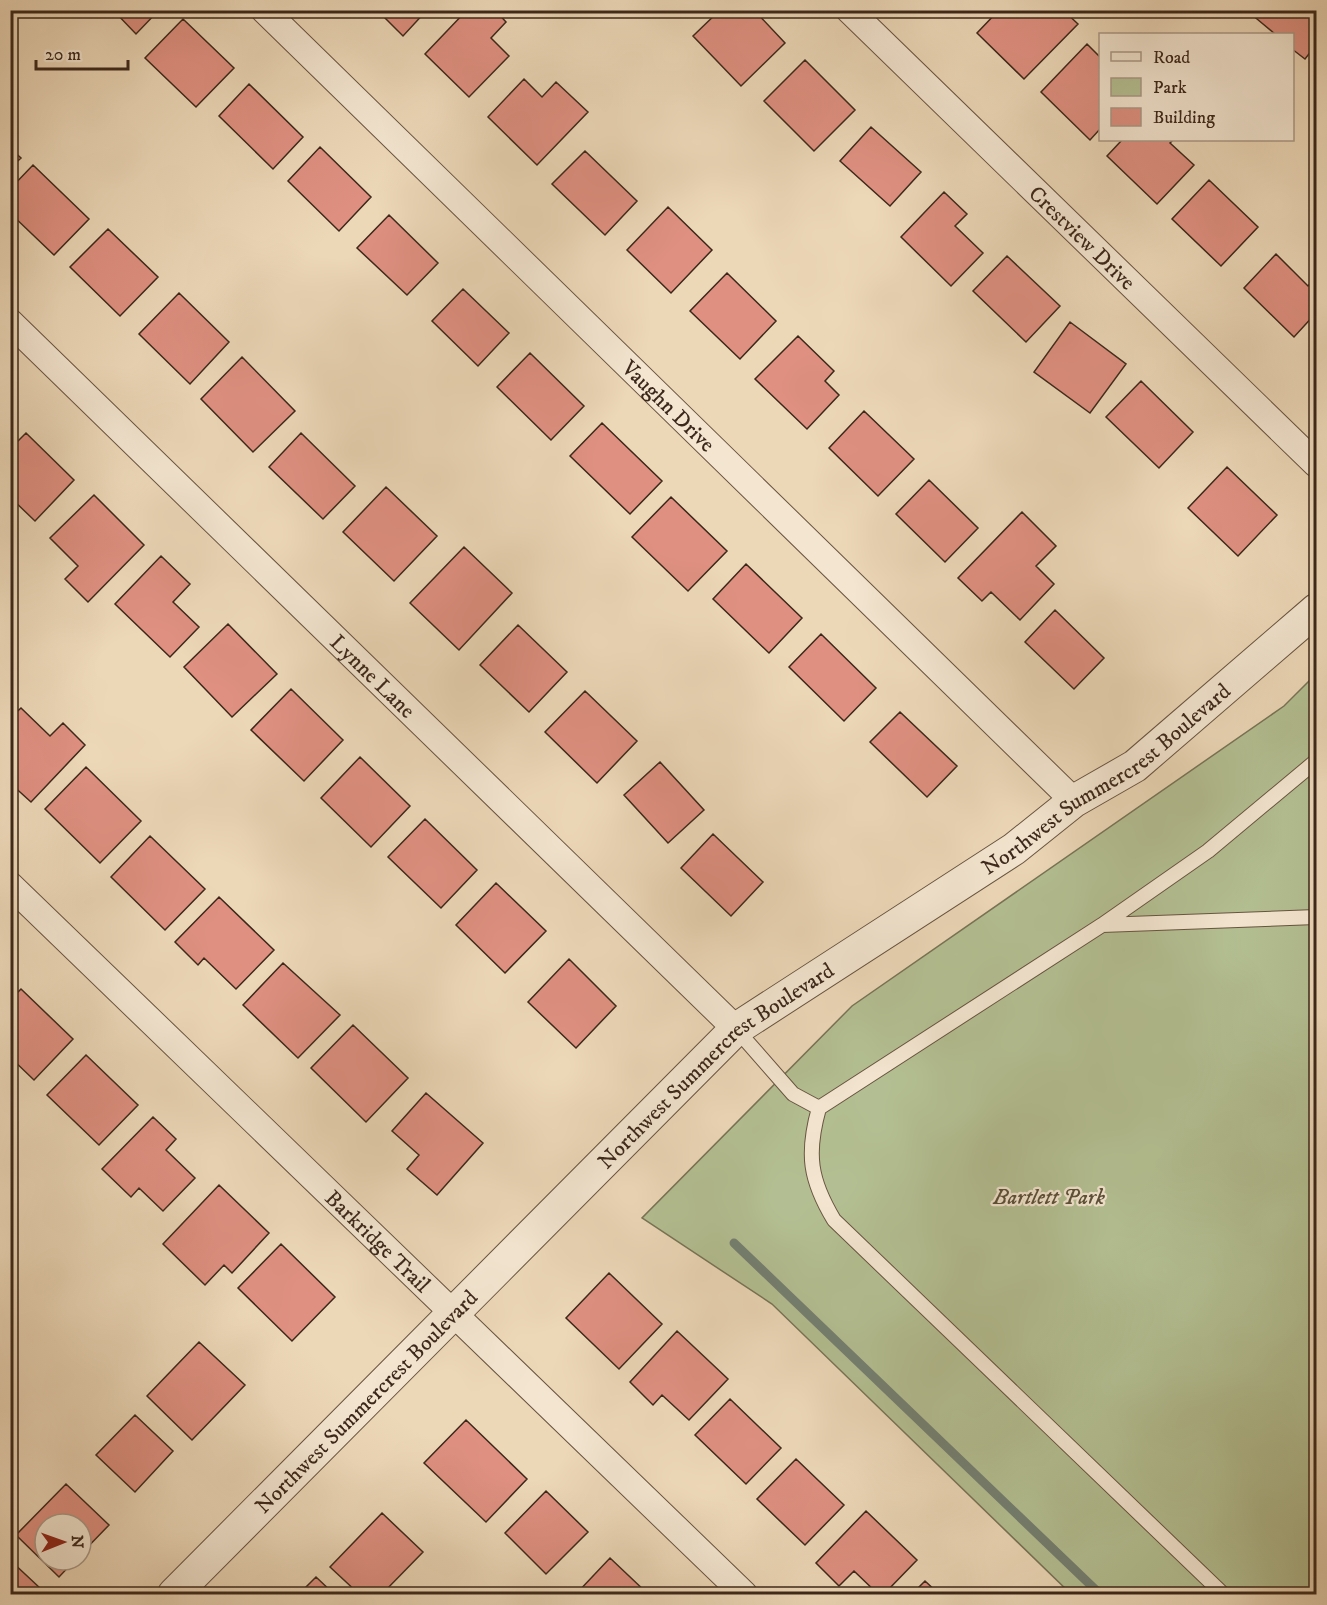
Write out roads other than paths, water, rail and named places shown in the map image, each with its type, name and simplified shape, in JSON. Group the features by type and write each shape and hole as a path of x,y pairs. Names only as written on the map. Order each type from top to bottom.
{"street":[{"name":"Vaughn Drive","path":"264,10 1074,801"},
{"name":"Crestview Drive","path":"849,10 1317,464"},
{"name":"Lynne Lane","path":"10,322 736,1029"},
{"name":"Northwest Summercrest Boulevard","path":"174,1594 736,1029 1004,855 1074,801 1135,766 1317,610"},
{"name":"Barkridge Trail","path":"10,885 744,1594"}],"lane":[{"path":"1222,1594 834,1220 819,1195 811,1166 811,1137 819,1108 1102,925 1209,850 1317,761"},
{"path":"1102,925 1317,917"},
{"path":"736,1029 794,1094 819,1108"}],"waterway":[{"path":"734,1243 1100,1594"}],"park label":[{"name":"Bartlett Park","path":"1049,1196"}]}
